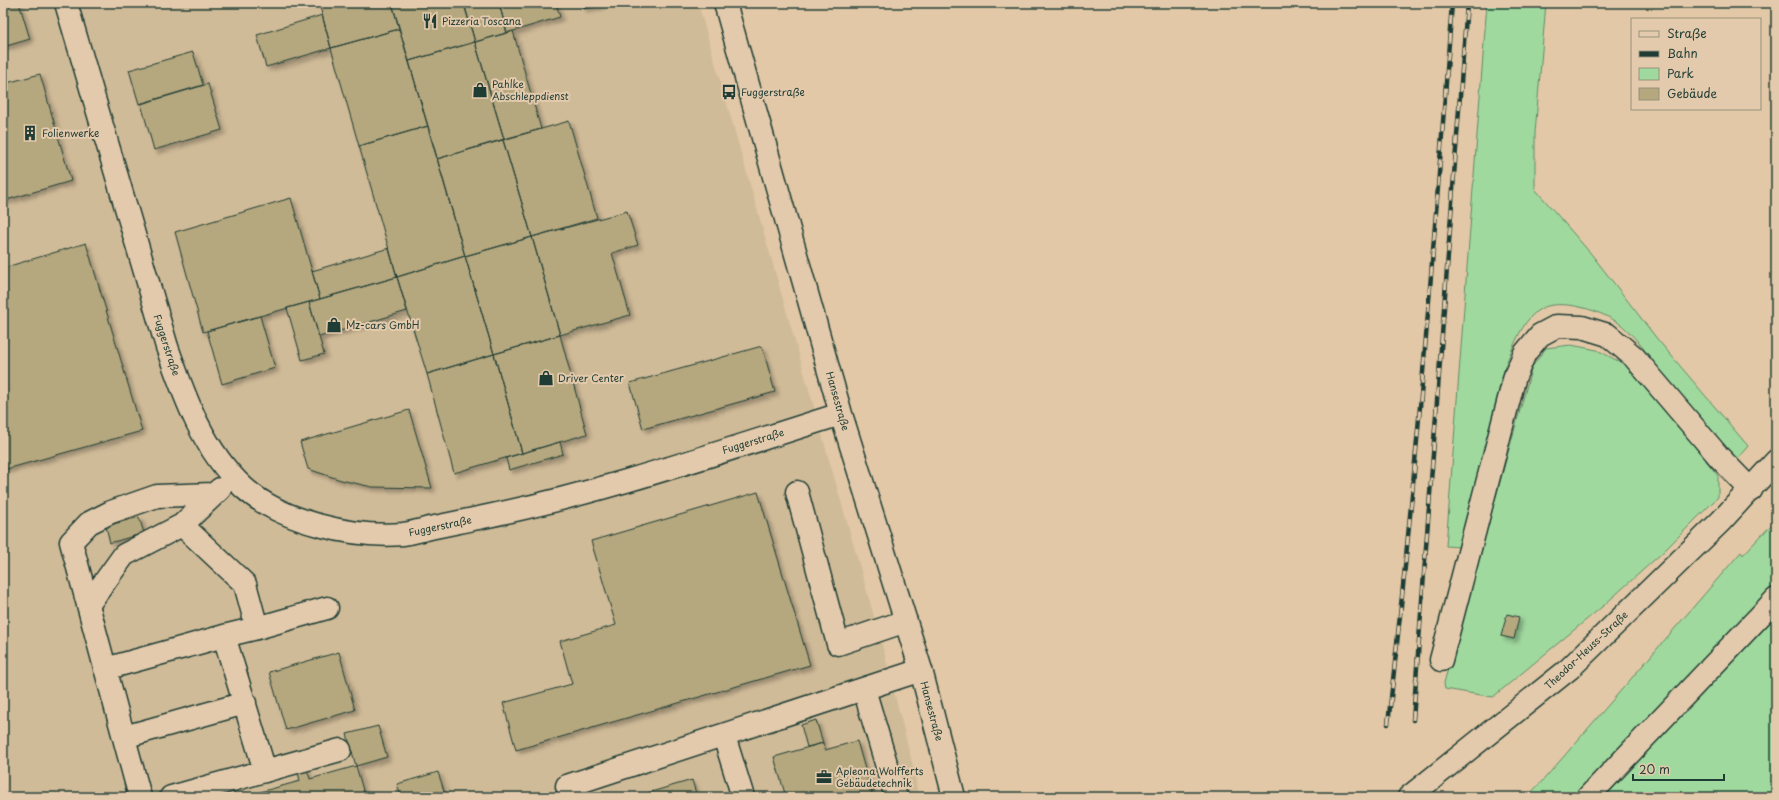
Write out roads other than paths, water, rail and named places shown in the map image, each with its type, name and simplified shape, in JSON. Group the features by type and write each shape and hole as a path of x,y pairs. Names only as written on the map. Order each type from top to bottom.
{"street":[{"name":"Fuggerstraße","path":"66,3 167,347 195,420 214,454 244,488 260,499 305,523 355,533 403,534 550,503 841,414"},
{"name":"Hansestraße","path":"725,3 841,414 921,670 954,797"},
{"path":"1441,660 1515,376 1525,353 1540,335 1545,332 1557,326 1582,327 1608,335 1634,357 1720,458 1751,490"},
{"name":"Theodor-Heuss-Straße","path":"1409,797 1569,669 1675,567 1751,490 1776,461"},
{"path":"88,605 124,555 182,525 213,494 236,478"},
{"path":"797,492 838,644 906,621"},
{"path":"140,797 70,542 89,523 111,512 157,496 213,494"},
{"path":"182,525 245,584 257,628"},
{"path":"1588,797 1776,599"},
{"path":"105,668 327,608"},
{"path":"224,636 265,771"},
{"path":"567,786 724,736 921,670"},
{"path":"864,689 896,797"},
{"path":"124,737 244,703"},
{"path":"724,736 743,797"},
{"path":"171,797 340,750"}],"railway":[{"path":"1388,724 1416,454 1452,3"},
{"path":"1413,720 1467,3"}],"place":[{"name":"Pizzeria Toscana","path":"430,21"},
{"name":"Pahlke Abschleppdienst","path":"480,90"},
{"name":"Fuggerstraße","path":"729,92"},
{"name":"Folienwerke","path":"30,133"},
{"name":"Mz-cars GmbH","path":"334,325"},
{"name":"Driver Center","path":"546,378"},
{"name":"Apleona Wolfferts Gebäudetechnik","path":"824,777"}]}
